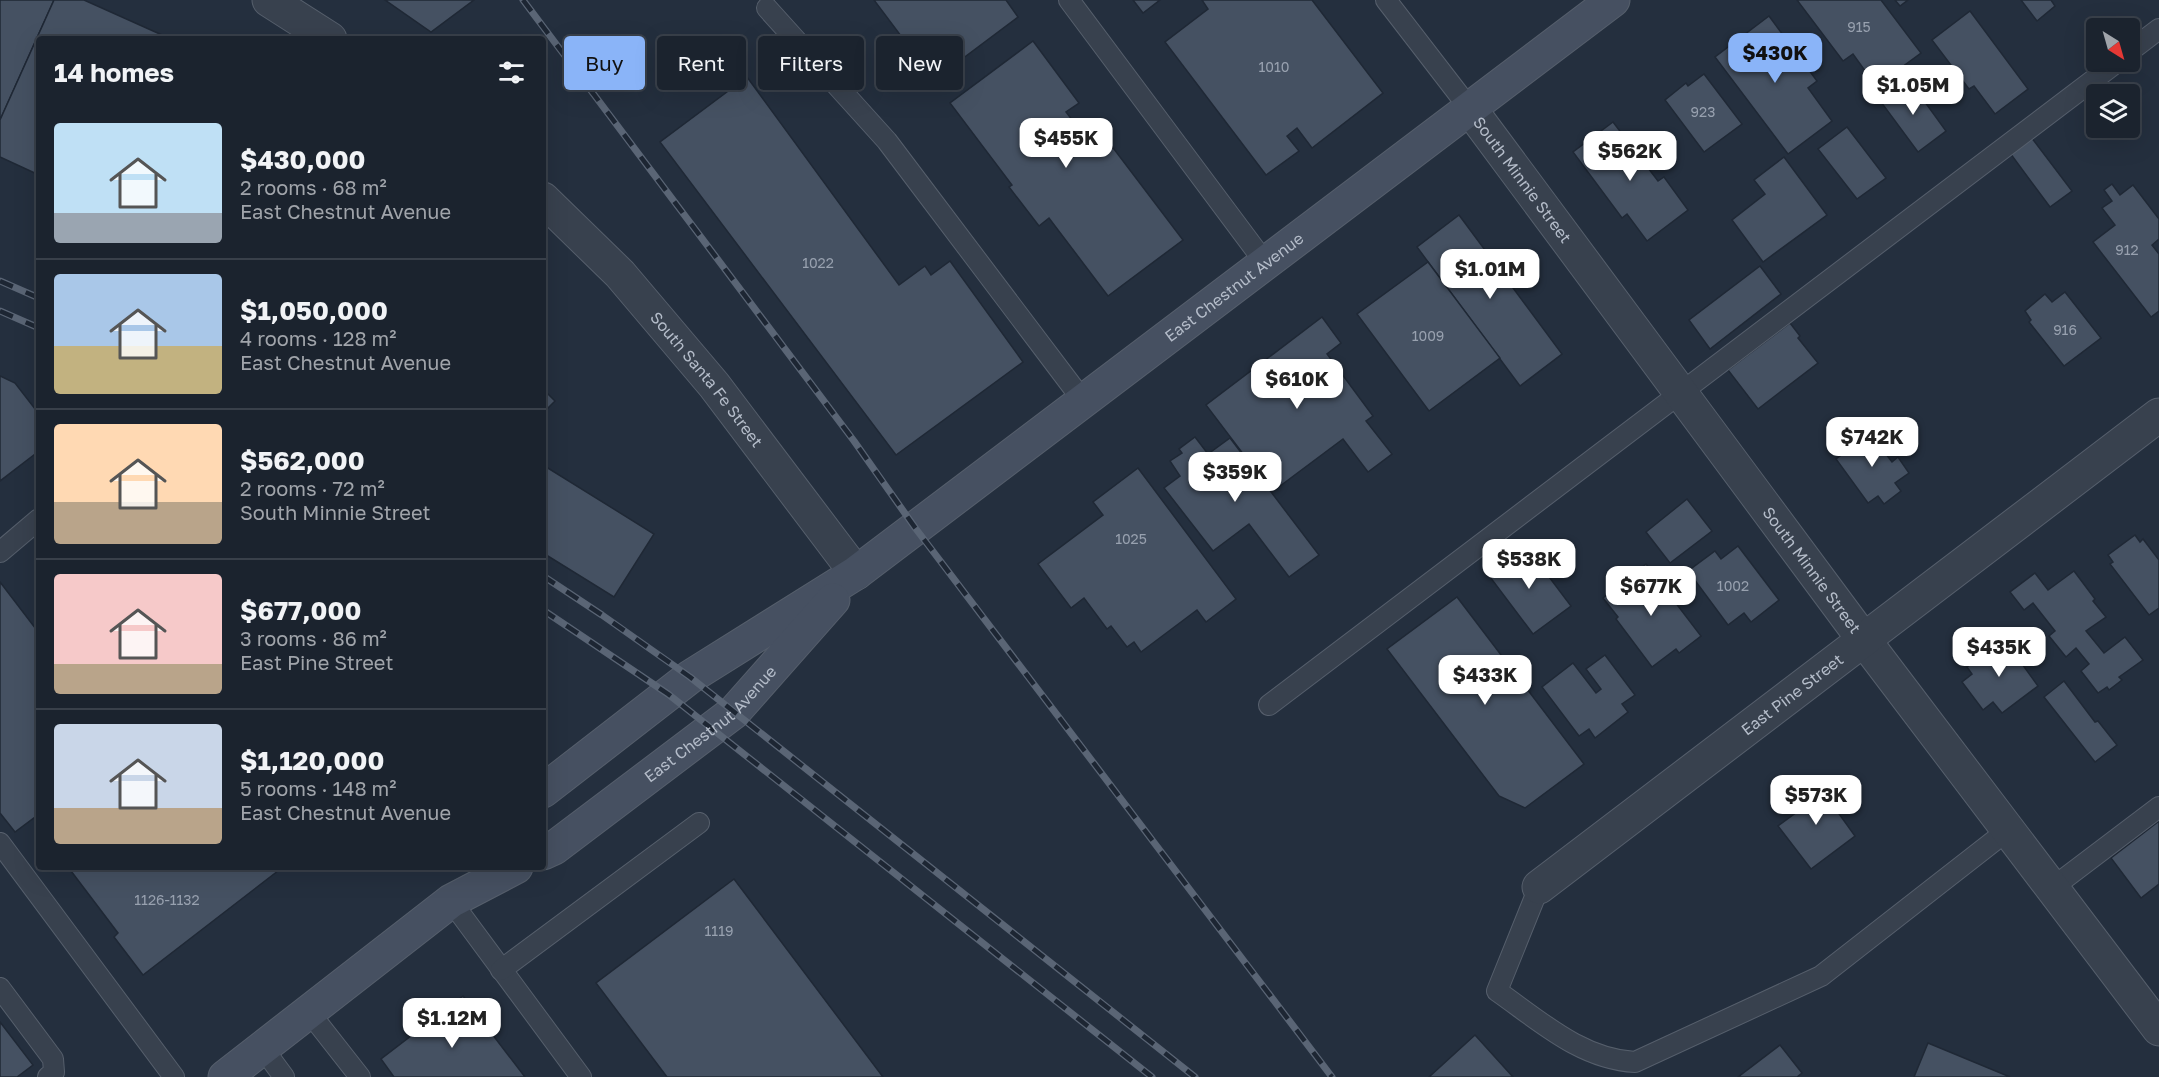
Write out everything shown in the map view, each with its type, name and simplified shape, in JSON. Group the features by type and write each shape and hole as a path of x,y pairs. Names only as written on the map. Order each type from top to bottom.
{"street":[{"path":"268,0 325,36"},
{"name":"East Chestnut Avenue","path":"547,779 690,677 856,573 1613,0"},
{"name":"South Minnie Street","path":"1470,109 1864,640 2159,1029"},
{"name":"South Santa Fe Street","path":"546,202 620,274 714,384 856,573"},
{"name":"East Pine Street","path":"1539,887 2159,415"},
{"name":"East Chestnut Avenue","path":"546,851 563,841 734,712 856,573"},
{"path":"451,901 475,870"},
{"path":"225,1077 451,901 510,870"}],"lane":[{"path":"1069,0 1266,264"},
{"path":"1386,0 1470,109"},
{"path":"767,8 887,141 1084,402"},
{"path":"2140,43 2159,29"},
{"path":"1269,705 2104,72"},
{"path":"0,552 36,522"},
{"path":"2052,888 2159,807"},
{"path":"501,970 699,823"},
{"path":"1539,887 1497,991 1572,1043 1593,1054 1615,1061 1635,1062 1821,976 2008,830"},
{"path":"0,843 174,1077"},
{"path":"451,901 581,1077"},
{"path":"0,988 53,1059 54,1075"},
{"path":"309,1012 360,1077"},
{"path":"262,1047 284,1077"}],"building":[{"path":"0,0 54,0 36,36 0,120"},
{"path":"54,0 84,0 164,36 38,36"},
{"path":"385,0 474,0 431,32"},
{"path":"874,0 1006,0 1018,17 963,58 963,36 901,36"},
{"path":"1133,0 1160,0 1143,13"},
{"path":"1202,0 1312,0 1383,93 1312,148 1297,128 1287,136 1299,151 1266,175 1165,42 1208,9"},
{"path":"1797,0 1881,0 1921,53 1876,86 1853,54 1843,61"},
{"path":"1895,0 1908,0 1900,6"},
{"path":"2021,0 2051,0 2055,6 2037,21"},
{"path":"1970,11 2028,89 1995,114 1974,86 1969,89 1932,40"},
{"path":"1769,16 1817,81 1808,88 1832,121 1788,154 1715,57"},
{"path":"36,40 36,174 0,157 0,120"},
{"path":"1033,41 1079,103 1066,112 1082,133 1095,124 1183,240 1108,296 1049,218 1039,226 1009,187 1012,185 950,103"},
{"path":"1704,74 1742,124 1704,152 1665,100 1686,83 1688,86"},
{"path":"746,78 899,285 925,266 931,275 950,261 1023,362 896,455 660,142 730,90 746,90"},
{"path":"1909,80 1946,131 1918,152 1881,102"},
{"path":"1613,122 1658,181 1664,177 1688,210 1647,241 1627,214 1622,218 1573,152"},
{"path":"1847,127 1886,178 1857,199 1818,149"},
{"path":"2031,137 2072,191 2050,207 2010,153"},
{"path":"1784,157 1827,215 1763,262 1732,220 1765,194 1754,180"},
{"path":"2112,184 2120,195 2133,185 2159,219 2159,239 2152,245 2159,254 2159,311 2151,317 2093,242 2115,225 2102,208 2112,201 2104,190"},
{"path":"1459,215 1562,354 1520,386 1417,247"},
{"path":"1428,262 1500,358 1429,411 1357,314"},
{"path":"1760,266 1781,294 1710,349 1689,320"},
{"path":"2065,292 2101,338 2064,366 2029,322 2031,320 2025,311 2045,294 2052,302"},
{"path":"1322,317 1341,343 1327,354 1373,416 1366,421 1392,454 1368,472 1343,439 1272,492 1206,405"},
{"path":"1790,323 1800,336 1798,338 1818,363 1758,409 1728,370"},
{"path":"0,376 15,383 36,410 36,453 0,481"},
{"path":"546,392 555,401 546,410"},
{"path":"1865,427 1892,462 1898,457 1909,473 1895,483 1901,491 1884,504 1878,496 1868,503 1836,459 1852,447 1847,441"},
{"path":"1195,437 1208,454 1230,438 1319,555 1289,577 1249,524 1213,551 1164,488 1180,476 1170,461 1182,453 1179,449"},
{"path":"546,467 654,534 614,597 546,555"},
{"path":"1138,468 1236,599 1206,622 1197,610 1141,652 1134,642 1127,647 1111,626 1107,629 1084,598 1071,608 1038,564 1103,515 1093,502"},
{"path":"1687,499 1712,531 1670,563 1646,532"},
{"path":"2135,535 2140,542 2143,539 2159,560 2159,608 2149,615 2110,564 2113,562 2108,555"},
{"path":"1525,545 1571,606 1533,634 1487,573"},
{"path":"1738,546 1779,600 1751,622 1744,613 1728,625 1688,571 1715,551 1721,559"},
{"path":"1646,564 1701,636 1679,653 1676,649 1652,667 1603,598"},
{"path":"2074,571 2106,617 2086,631 2104,653 2125,637 2143,660 2119,677 2122,680 2109,690 2107,687 2098,693 2081,671 2089,664 2076,648 2066,657 2049,636 2055,631 2033,603 2024,610 2010,592 2035,573 2048,590"},
{"path":"0,582 36,629 36,816 15,832 0,813"},
{"path":"1457,597 1584,764 1525,808 1499,796 1387,649"},
{"path":"2004,639 2038,686 2002,713 1993,702 1983,710 1962,682 1972,674 1967,667"},
{"path":"1605,655 1635,695 1622,704 1628,712 1595,738 1589,729 1579,736 1542,687 1573,663 1596,693 1601,689 1586,669"},
{"path":"2064,681 2095,722 2098,721 2117,745 2095,762 2044,697"},
{"path":"1814,779 1855,836 1811,869 1778,826 1805,806 1795,794"},
{"path":"2159,821 2159,884 2141,898 2111,858"},
{"path":"70,870 279,870 143,975 114,937 118,933"},
{"path":"734,879 883,1077 667,1077 596,983"},
{"path":"463,996 525,1077 394,1077 381,1059"},
{"path":"0,1022 33,1065 17,1077 0,1077"},
{"path":"1475,1035 1513,1077 1429,1077"},
{"path":"1928,1043 2010,1077 1914,1077"},
{"path":"1780,1045 1802,1073 1797,1077 1738,1077"}],"railway":[{"path":"523,0 854,441 916,529 1332,1077"},
{"path":"0,281 36,297"},
{"path":"0,311 36,327"},
{"path":"546,578 690,677 1195,1077"},
{"path":"546,612 668,694 1152,1077"}]}
